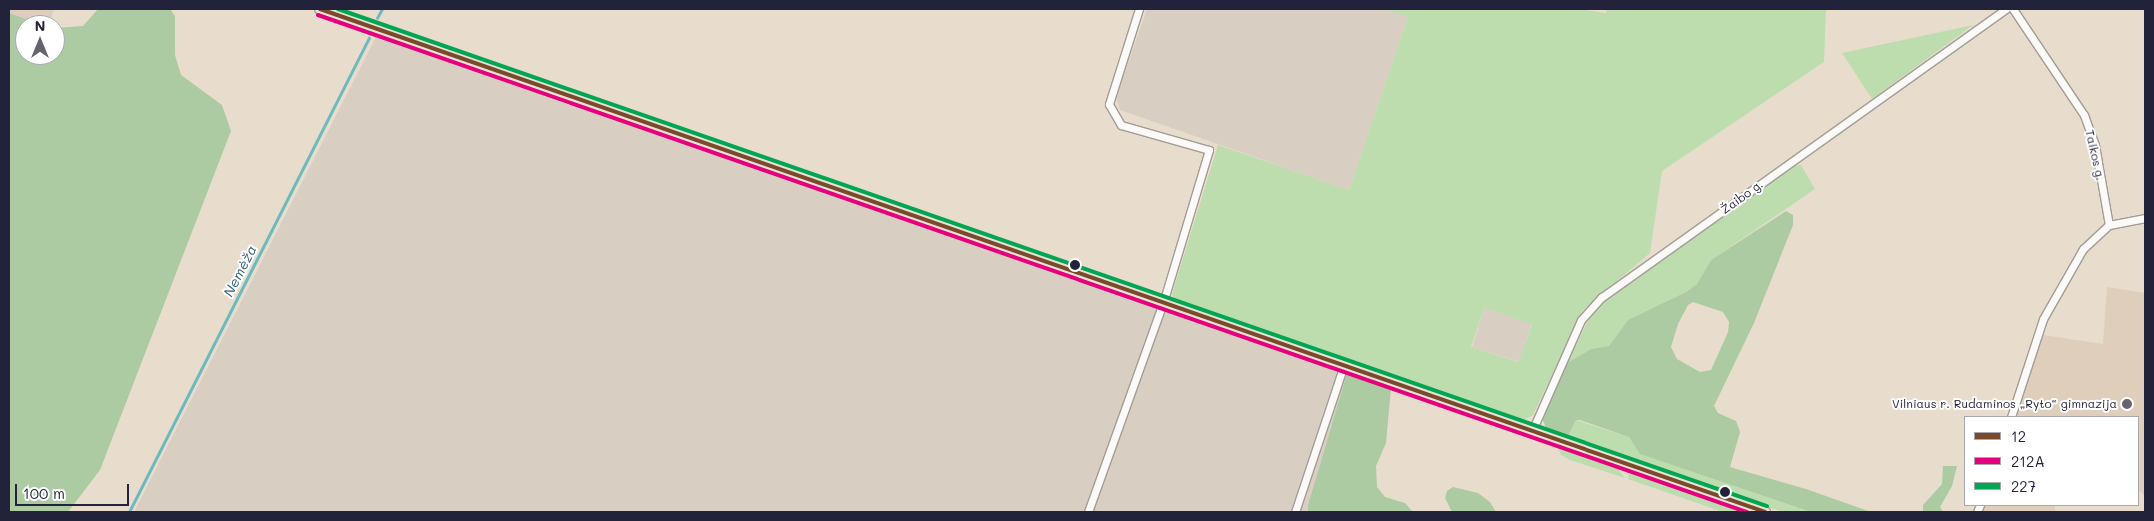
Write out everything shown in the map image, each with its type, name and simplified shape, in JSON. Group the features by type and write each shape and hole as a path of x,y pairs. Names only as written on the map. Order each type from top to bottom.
{"main road":[{"path":"320,9 1758,511"}],"street":[{"path":"1088,512 1163,303 1209,150 1122,125 1109,104 1139,9"},
{"name":"Žaibo g.","path":"1532,431 1581,320 1602,297 2006,9"},
{"name":"Taikos g.","path":"2014,9 2084,115 2095,145 2109,225"},
{"path":"2010,416 2044,319 2083,249 2109,225 2145,218"},
{"path":"1295,512 1344,365"}],"shaded area":[{"path":"9,9 54,9 52,15 15,15 9,13"},
{"path":"1147,9 1383,9 1408,17 1349,190 1120,110 1116,97"},
{"path":"378,33 1347,373 1308,505 1308,512 134,512"},
{"path":"2107,287 2145,293 2145,497 2139,490 2139,416 2014,416 2043,335 2103,344"},
{"path":"1484,308 1532,323 1520,362 1472,347"},
{"path":"1983,506 2055,506 2055,512 1983,512"}],"green space":[{"path":"98,9 170,9 175,16 175,55 181,75 222,105 231,131 100,470 68,512 9,512 9,13 15,15 15,65 65,65 65,27 83,26"},
{"path":"1383,9 1579,9 1606,13 1607,9 1826,9 1824,62 1662,171 1650,253 1583,310 1533,415 1522,421 1174,298 1172,294 1218,145 1349,190 1408,17","holes":["1484,308 1532,324 1519,362 1471,347"]},
{"path":"1973,25 1872,99 1842,53"},
{"path":"1801,165 1815,189 1711,260 1697,284 1686,292 1628,320 1609,346 1591,349 1566,364 1590,317 1600,305 1792,166"},
{"path":"1786,211 1793,215 1793,225 1754,323 1714,406 1718,413 1736,421 1740,432 1730,467 1806,489 1871,512 1811,512 1640,454 1629,437 1580,420 1576,420 1567,438 1546,428 1542,418 1564,365 1591,349 1609,346 1628,320 1686,292 1697,284 1711,260","holes":["1693,302 1723,312 1729,322 1728,332 1711,370 1700,372 1677,359 1671,347 1678,324 1688,305"]},
{"path":"1347,373 1391,388 1386,443 1376,466 1377,487 1385,497 1405,503 1413,512 1308,512 1308,505"},
{"path":"1576,420 1629,437 1641,454 1811,512 1783,512 1567,438"},
{"path":"1558,447 1616,467 1625,478 1570,460 1561,455"},
{"path":"1943,466 1957,466 1952,486 1940,507 1943,512 1923,512 1923,505 1942,484"},
{"path":"1630,472 1745,512 1723,512 1628,479"},
{"path":"1453,487 1478,493 1490,502 1496,512 1452,512 1445,498 1447,491"}],"waterway":[{"name":"Nemėža","path":"377,18 382,9"},
{"name":"Nemėža","path":"129,512 369,38"}],"transit line":[{"name":"12","path":"320,9 1765,512"},
{"name":"227","path":"338,9 1767,506"},
{"name":"212A","path":"318,15 1747,512"}],"place":[{"name":"Vilniaus r. Rudaminos „Ryto“ gimnazija","path":"2127,404"}]}
